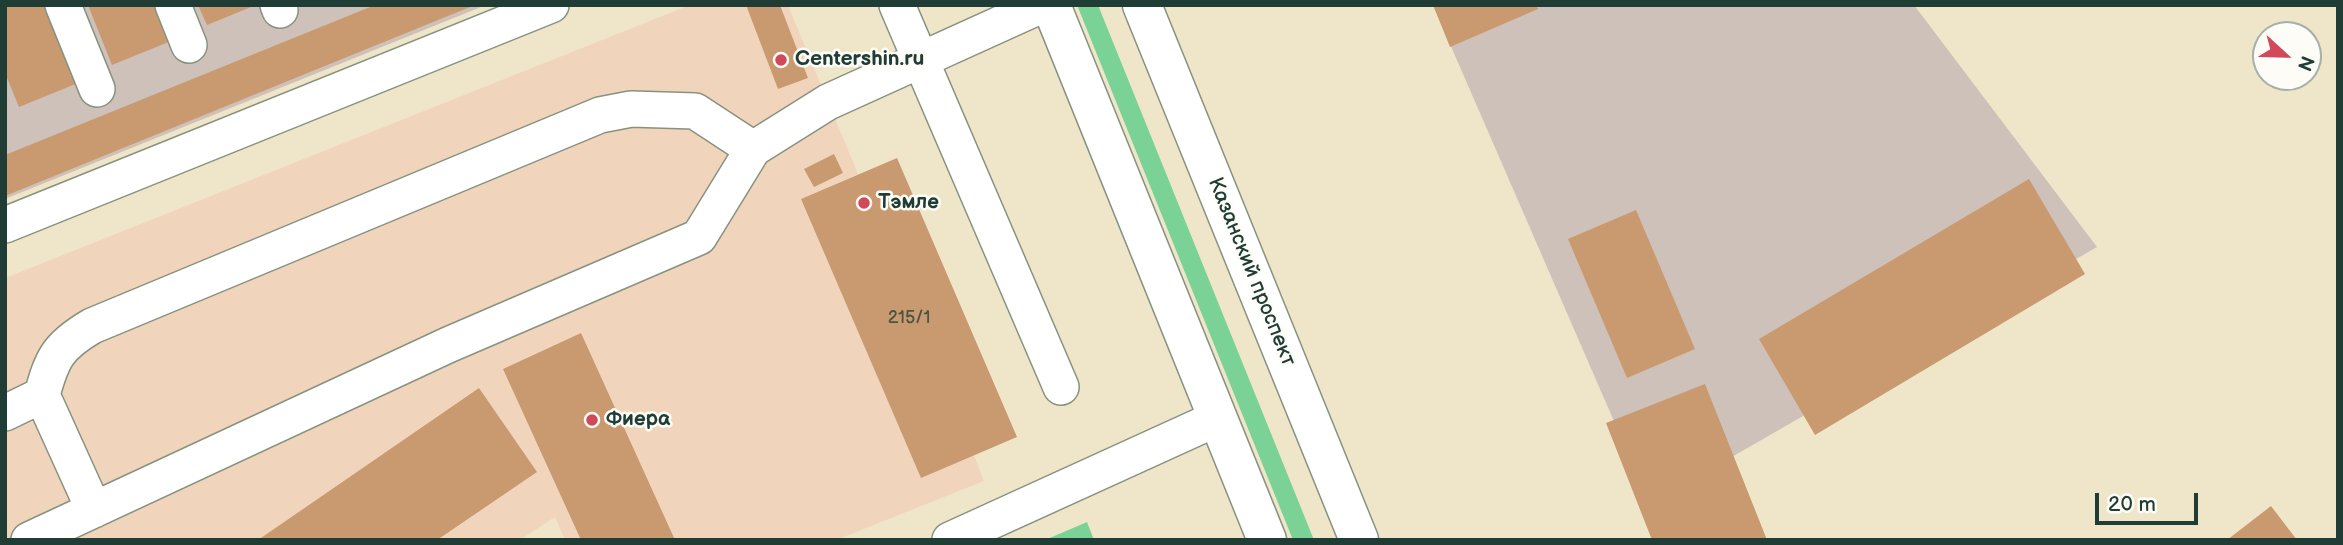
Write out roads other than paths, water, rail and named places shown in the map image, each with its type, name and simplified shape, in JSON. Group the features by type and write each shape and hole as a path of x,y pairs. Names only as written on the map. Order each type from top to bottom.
{"main road":[{"path":"1051,5 1267,540"},
{"name":"Казанский проспект","path":"1142,5 1359,540"}],"lane":[{"path":"63,5 97,89"},
{"path":"173,5 189,45"},
{"path":"5,225 551,5"},
{"path":"897,5 1061,387"},
{"path":"30,540 448,345 699,237 753,149 828,102 1042,5"},
{"path":"94,510 42,396 50,364 67,341 92,326 600,115 631,109 695,111 753,149"},
{"path":"5,412 42,396"},
{"path":"950,540 1218,418"}],"place":[{"name":"Centershin.ru","path":"781,60"},
{"name":"Тэмле","path":"864,203"},
{"name":"Фиера","path":"592,420"}]}
